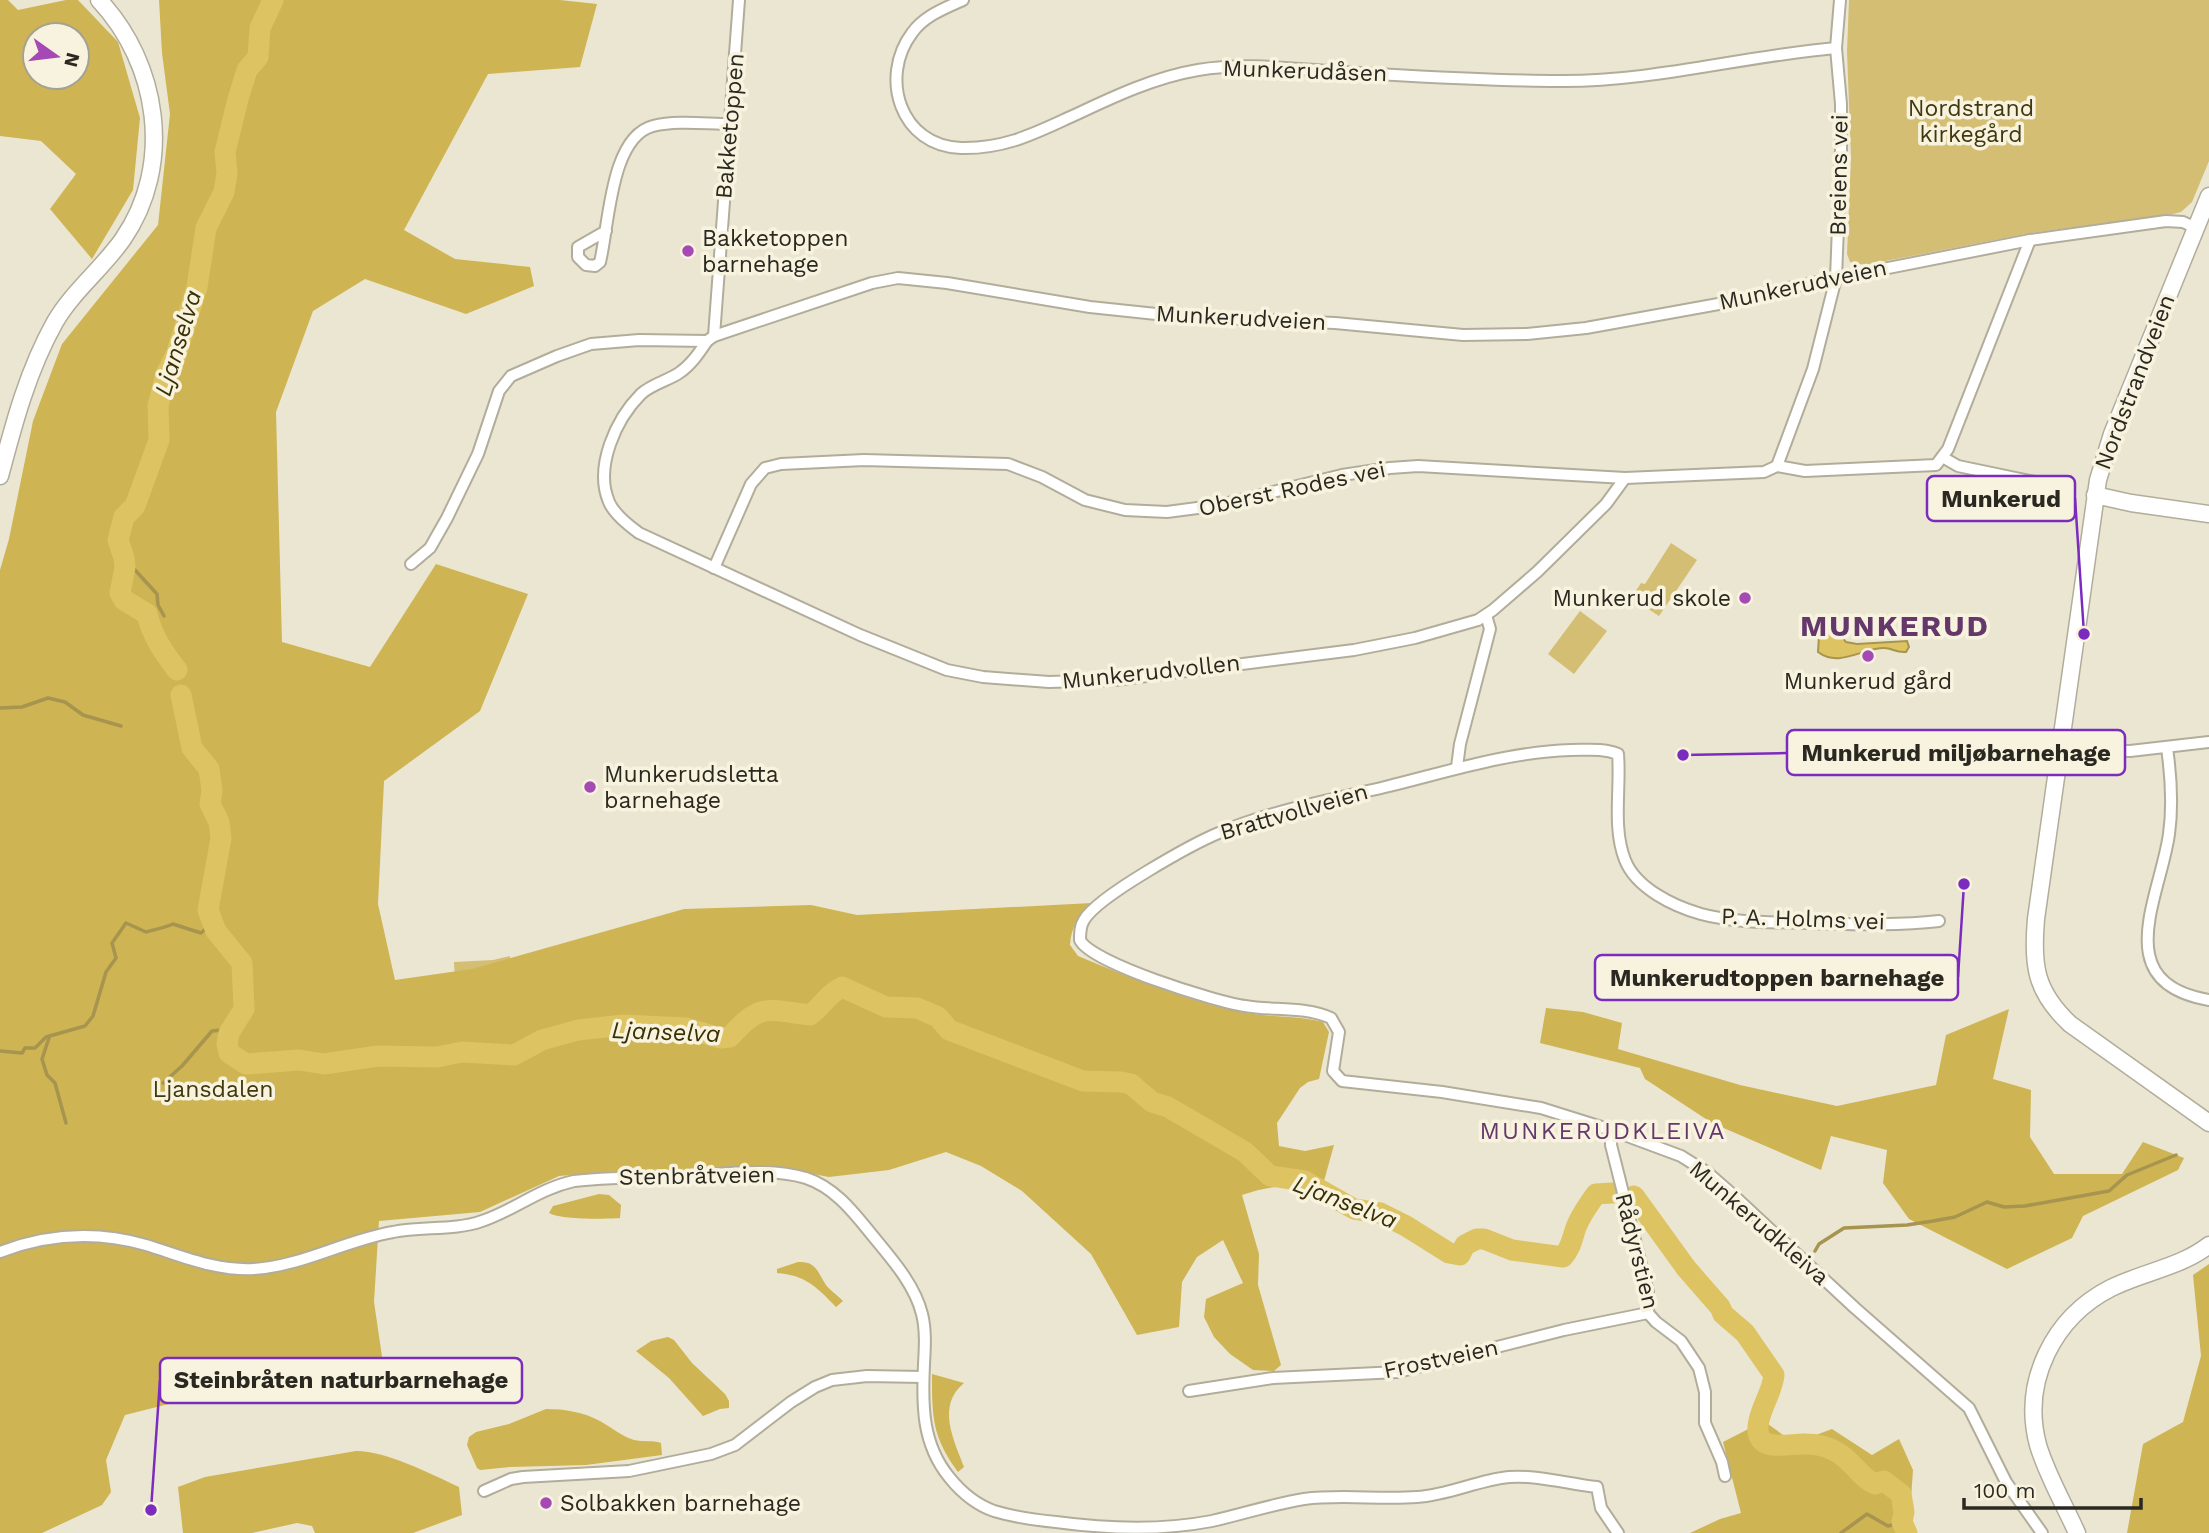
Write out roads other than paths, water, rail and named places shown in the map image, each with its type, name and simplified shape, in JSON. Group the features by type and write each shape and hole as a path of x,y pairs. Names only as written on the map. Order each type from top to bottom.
{"main road":[{"path":"0,476 25,391 49,333 72,298 124,237 139,208 150,175 154,123 144,73 121,27 99,0"},
{"name":"Nordstrandveien","path":"2207,1124 2070,1024 2052,1006 2040,984 2034,944 2095,495 2104,456 2202,219 2209,196"},
{"path":"2095,495 2209,514"},
{"path":"2077,1533 2038,1444 2034,1403 2041,1365 2060,1329 2087,1303 2119,1284 2184,1260 2209,1245"}],"street":[{"name":"Bakketoppen","path":"710,339 739,0"},
{"name":"Munkerudåsen","path":"963,0 932,15 912,32 899,54 896,87 897,99 915,128 934,141 960,148 1004,145 1163,79 1195,70 1229,66 1568,81 1649,75 1836,48"},
{"name":"Breiens vei","path":"1777,466 1814,369 1836,278 1841,150 1836,48 1840,0"},
{"path":"606,230 618,172 631,141 637,134 653,126 730,124"},
{"name":"Munkerudveien","path":"411,564 430,548 447,518 478,454 499,391 511,376 591,344 710,339 872,283 898,278 947,283 1090,307 1175,316 1335,323 1463,335 1499,335 1587,328 1724,303 2030,240 2166,221 2202,219"},
{"path":"2030,240 1944,458 1958,466 2059,487"},
{"name":"Munkerudvollen","path":"710,339 678,373 639,397 620,423 606,458 604,482 609,503 630,527 714,568 860,635 947,670 983,677 1049,682 1115,680 1354,650 1415,638 1466,624 1486,615 1537,572 1606,504 1625,478"},
{"name":"Oberst Rodes vei","path":"714,568 751,484 765,468 780,464 864,460 914,464 1008,464 1042,477 1085,500 1125,510 1167,512 1220,505 1342,475 1418,466 1625,478 1764,472 1777,466 1805,471 1902,468 1936,465 1944,458"},
{"path":"1457,767 1460,744 1490,629 1486,615"},
{"path":"1887,744 1902,752 1912,753 2036,757 2166,748 2209,742"},
{"path":"2166,748 2171,776 2170,831 2148,929 2148,957 2156,974 2164,981 2187,994 2209,1000"},
{"name":"Brattvollveien","path":"1333,1071 1339,1032 1331,1018 1319,1014 1243,1006 1201,996 1161,982 1089,950 1080,940 1082,922 1090,912 1136,879 1224,830 1457,767 1538,751 1606,750 1618,754"},
{"name":"P. A. Holms vei","path":"1618,754 1619,834 1625,860 1630,870 1646,887 1664,898 1702,914 1757,921 1832,923 1940,920"},
{"name":"Munkerudkleiva","path":"1333,1071 1347,1083 1437,1091 1541,1108 1670,1151 1708,1173 1860,1313 1956,1395 1973,1415 2007,1482 2042,1533"},
{"name":"Rådyrstien","path":"1611,1130 1611,1145 1648,1292 1648,1312 1656,1322 1681,1341 1699,1368 1705,1392 1705,1423 1722,1462 1725,1476"},
{"name":"Stenbråtveien","path":"0,1252 56,1237 106,1237 135,1242 201,1264 232,1269 255,1269 292,1262 392,1232 472,1225 502,1213 547,1189 574,1181 780,1173 809,1179 834,1193 859,1219 916,1296 923,1320 926,1428 938,1462 953,1482 983,1506 1006,1514 1088,1526 1159,1527 1212,1521 1307,1499 1331,1496 1419,1497 1491,1480 1520,1477 1597,1487 1601,1508 1618,1533"},
{"name":"Frostveien","path":"1189,1391 1273,1378 1398,1372 1564,1329 1648,1312"},
{"path":"484,1491 511,1479 523,1477 629,1471 718,1452 735,1445 805,1392 832,1380 858,1377 923,1377"}],"waterway":[{"name":"Ljanselva","path":"177,670 155,637 147,614 124,600 120,593 125,567 118,540 124,517 135,506 159,440 158,406 166,374 176,355 197,287 206,228 224,192 227,173 225,152 238,99 247,70 258,57 260,28 273,0"},
{"path":"124,558 157,594 158,605 164,616"},
{"name":"Ljanselva","path":"181,695 192,748 209,769 212,790 210,804 219,822 221,838 208,910 216,931 242,963 244,1009 229,1033 227,1044 229,1053 246,1064 299,1060 324,1064 378,1056 437,1057 462,1052 514,1055 542,1040 578,1030 623,1025 686,1028 720,1038 730,1037 757,1013 784,1011 810,1015 842,987 886,1007 917,1008 938,1017 949,1030 1083,1081 1131,1084 1152,1102 1168,1107 1245,1152 1270,1176 1305,1181 1354,1209 1380,1213 1449,1253 1460,1255 1465,1245 1477,1239 1484,1239 1512,1250 1563,1257 1581,1217 1596,1194 1612,1193"},
{"path":"0,708 22,707 48,698 65,702 83,715 121,726"},
{"path":"0,1051 22,1053 25,1048 35,1048 46,1037 85,1026 93,1016 106,972 116,958 112,943 126,923 146,932 173,924 201,933 212,923"},
{"path":"163,1083 182,1066 212,1031 231,1029"},
{"path":"49,1038 42,1059 47,1075 55,1083 66,1123"},
{"path":"1815,1251 1819,1244 1844,1228 1907,1225 1955,1217 1987,1202 2004,1207 2025,1206 2109,1191 2127,1175 2176,1155"},
{"name":"Ljanselva","path":"1634,1196 1686,1268 1723,1314 1745,1333 1774,1375 1759,1420 1759,1435 1762,1441 1775,1445 1809,1444 1827,1447 1845,1458 1875,1484 1884,1481 1901,1494 1904,1512 1902,1522 1907,1533"},
{"path":"1841,1533 1867,1514 1888,1526 1902,1522"}],"place":[{"name":"Bakketoppen barnehage","path":"688,251"},
{"name":"Munkerud skole","path":"1745,598"},
{"name":"Munkerud","path":"2084,634"},
{"name":"Munkerud gård","path":"1868,656"},
{"name":"Munkerud miljøbarnehage","path":"1683,755"},
{"name":"Munkerudsletta barnehage","path":"590,787"},
{"name":"Munkerudtoppen barnehage","path":"1964,884"},
{"name":"Solbakken barnehage","path":"546,1503"},
{"name":"Steinbråten naturbarnehage","path":"151,1510"}],"district":[{"name":"MUNKERUD","path":"1895,625"},
{"name":"MUNKERUDKLEIVA","path":"1603,1131"}],"park label":[{"name":"Nordstrand kirkegård","path":"1971,121"},
{"name":"Ljansdalen","path":"213,1089"}]}
